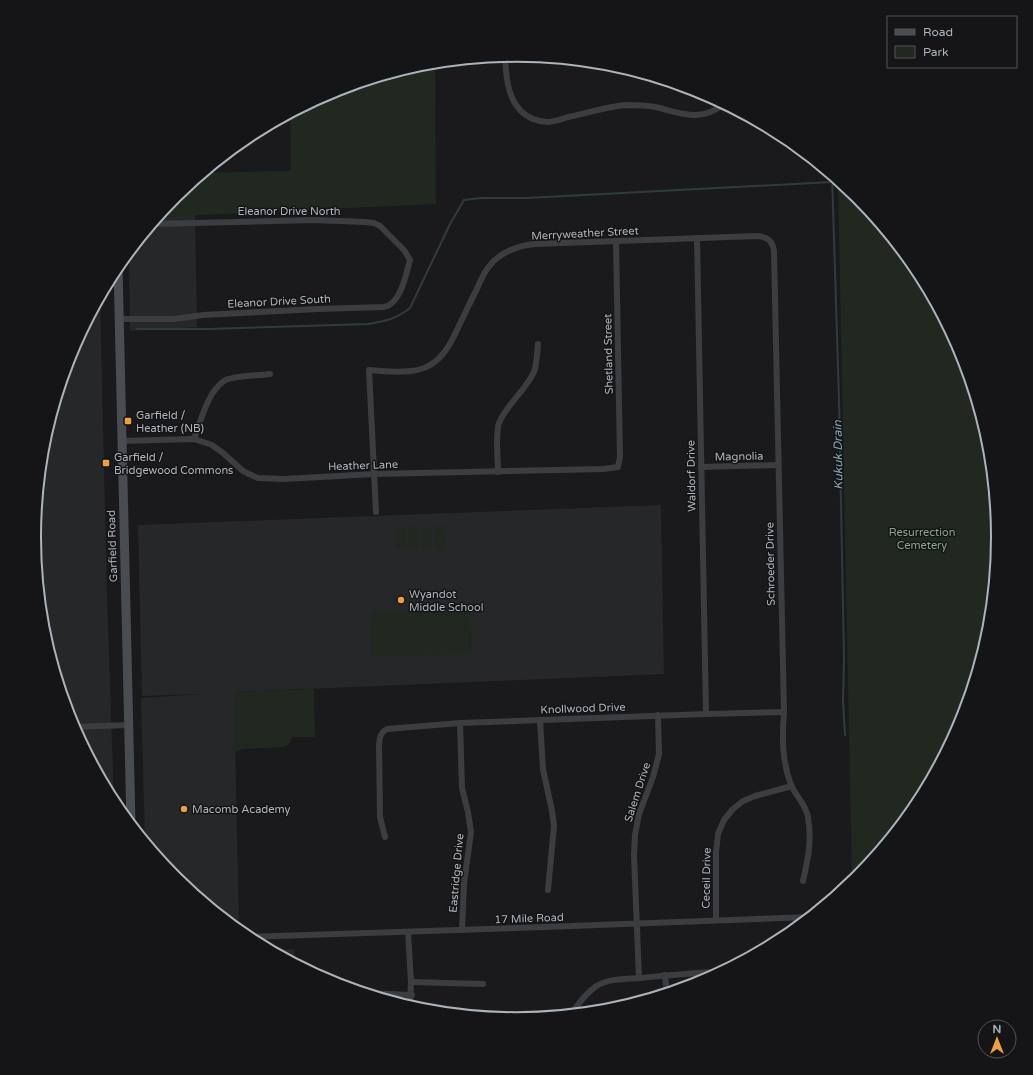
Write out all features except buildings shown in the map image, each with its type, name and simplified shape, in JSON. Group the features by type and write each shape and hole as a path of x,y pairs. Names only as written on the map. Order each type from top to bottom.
{"main road":[{"name":"Garfield Road","path":"117,279 130,814"}],"street":[{"path":"506,62 507,80 512,97 522,112 531,119 539,122 550,122 611,107 634,105 654,106 686,115 710,113 719,107"},
{"name":"Eleanor Drive North","path":"159,224 314,220 369,222 380,226 404,250 410,260"},
{"name":"Merryweather Street","path":"375,474 369,370 389,372 418,370 434,363 446,351 483,276 491,263 501,256 524,246 531,245 756,236 762,236 770,240"},
{"name":"Waldorf Drive","path":"697,238 706,714"},
{"name":"Schroeder Drive","path":"770,240 774,252 784,712 782,739 784,763 792,786 806,810 808,817 810,849 803,881"},
{"name":"Shetland Street","path":"616,241 620,457 618,467"},
{"name":"Eleanor Drive South","path":"119,319 174,319 203,315 389,306 396,300 400,293 410,260"},
{"path":"498,472 499,424 503,415 534,372 538,344"},
{"path":"194,439 211,394 224,381 240,377 270,374"},
{"name":"Heather Lane","path":"121,442 194,439 212,445 243,472 258,478 284,479 375,474 604,469 618,467"},
{"name":"Magnolia","path":"701,467 778,465"},
{"path":"375,474 376,512"},
{"name":"Knollwood Drive","path":"385,837 380,817 379,745 380,734 383,731 392,728 460,723 658,715 784,712"},
{"name":"Salem Drive","path":"639,978 634,856 636,824 653,777 659,754 658,715"},
{"path":"540,720 543,769 554,826 548,890"},
{"name":"Eastridge Drive","path":"460,723 462,788 471,832 464,884 462,930"},
{"path":"80,727 128,725"},
{"name":"Ceceil Drive","path":"716,920 716,852 718,834 724,820 733,809 744,801 755,796 792,786"},
{"name":"17 Mile Road","path":"258,937 804,916"},
{"path":"408,932 412,995 411,1001"},
{"path":"575,1009 584,997 596,987 607,982 665,975 709,972"},
{"path":"665,975 666,989"},
{"path":"411,982 483,984"},
{"path":"383,994 412,995"}],"shaded area":[{"path":"195,215 197,327 130,331 129,262 166,217"},
{"path":"100,309 107,596 114,789 90,748 77,719 57,661 45,600 41,538 45,475 57,414 77,356"},
{"name":"Wyandot Middle School","path":"661,505 664,674 234,692 239,924 203,895 180,874 145,834 141,698 201,694 142,696 138,525"},
{"path":"294,949 295,958 280,950"}],"green space":[{"path":"435,69 436,204 166,217 180,201 212,173 291,171 290,120 335,98 364,87 393,78"},
{"name":"Resurrection Cemetery","path":"838,187 874,224 912,273 943,327 956,356 976,414 983,445 991,506 992,538 988,600 983,630 976,661 956,719 943,748 912,802 894,827 852,875"},
{"path":"444,526 445,547 435,548 434,527"},
{"path":"408,527 418,527 419,548 409,549"},
{"path":"421,527 431,527 432,548 422,549"},
{"path":"396,528 405,528 406,549 396,549"},
{"path":"470,610 471,654 371,656 370,611"},
{"path":"314,689 315,737 292,737 290,743 284,747 242,749 234,753 234,692"}],"waterway":[{"name":"Kukuk Drain","path":"832,182 839,399 844,659 843,701 845,735"},
{"path":"137,329 208,329 368,324 386,321 410,308 450,224 464,200 832,182"}],"place":[{"name":"Garfield / Heather (NB)","path":"128,421"},
{"name":"Garfield / Bridgewood Commons","path":"106,463"},
{"name":"Wyandot Middle School","path":"401,600"},
{"name":"Macomb Academy","path":"184,809"}]}
